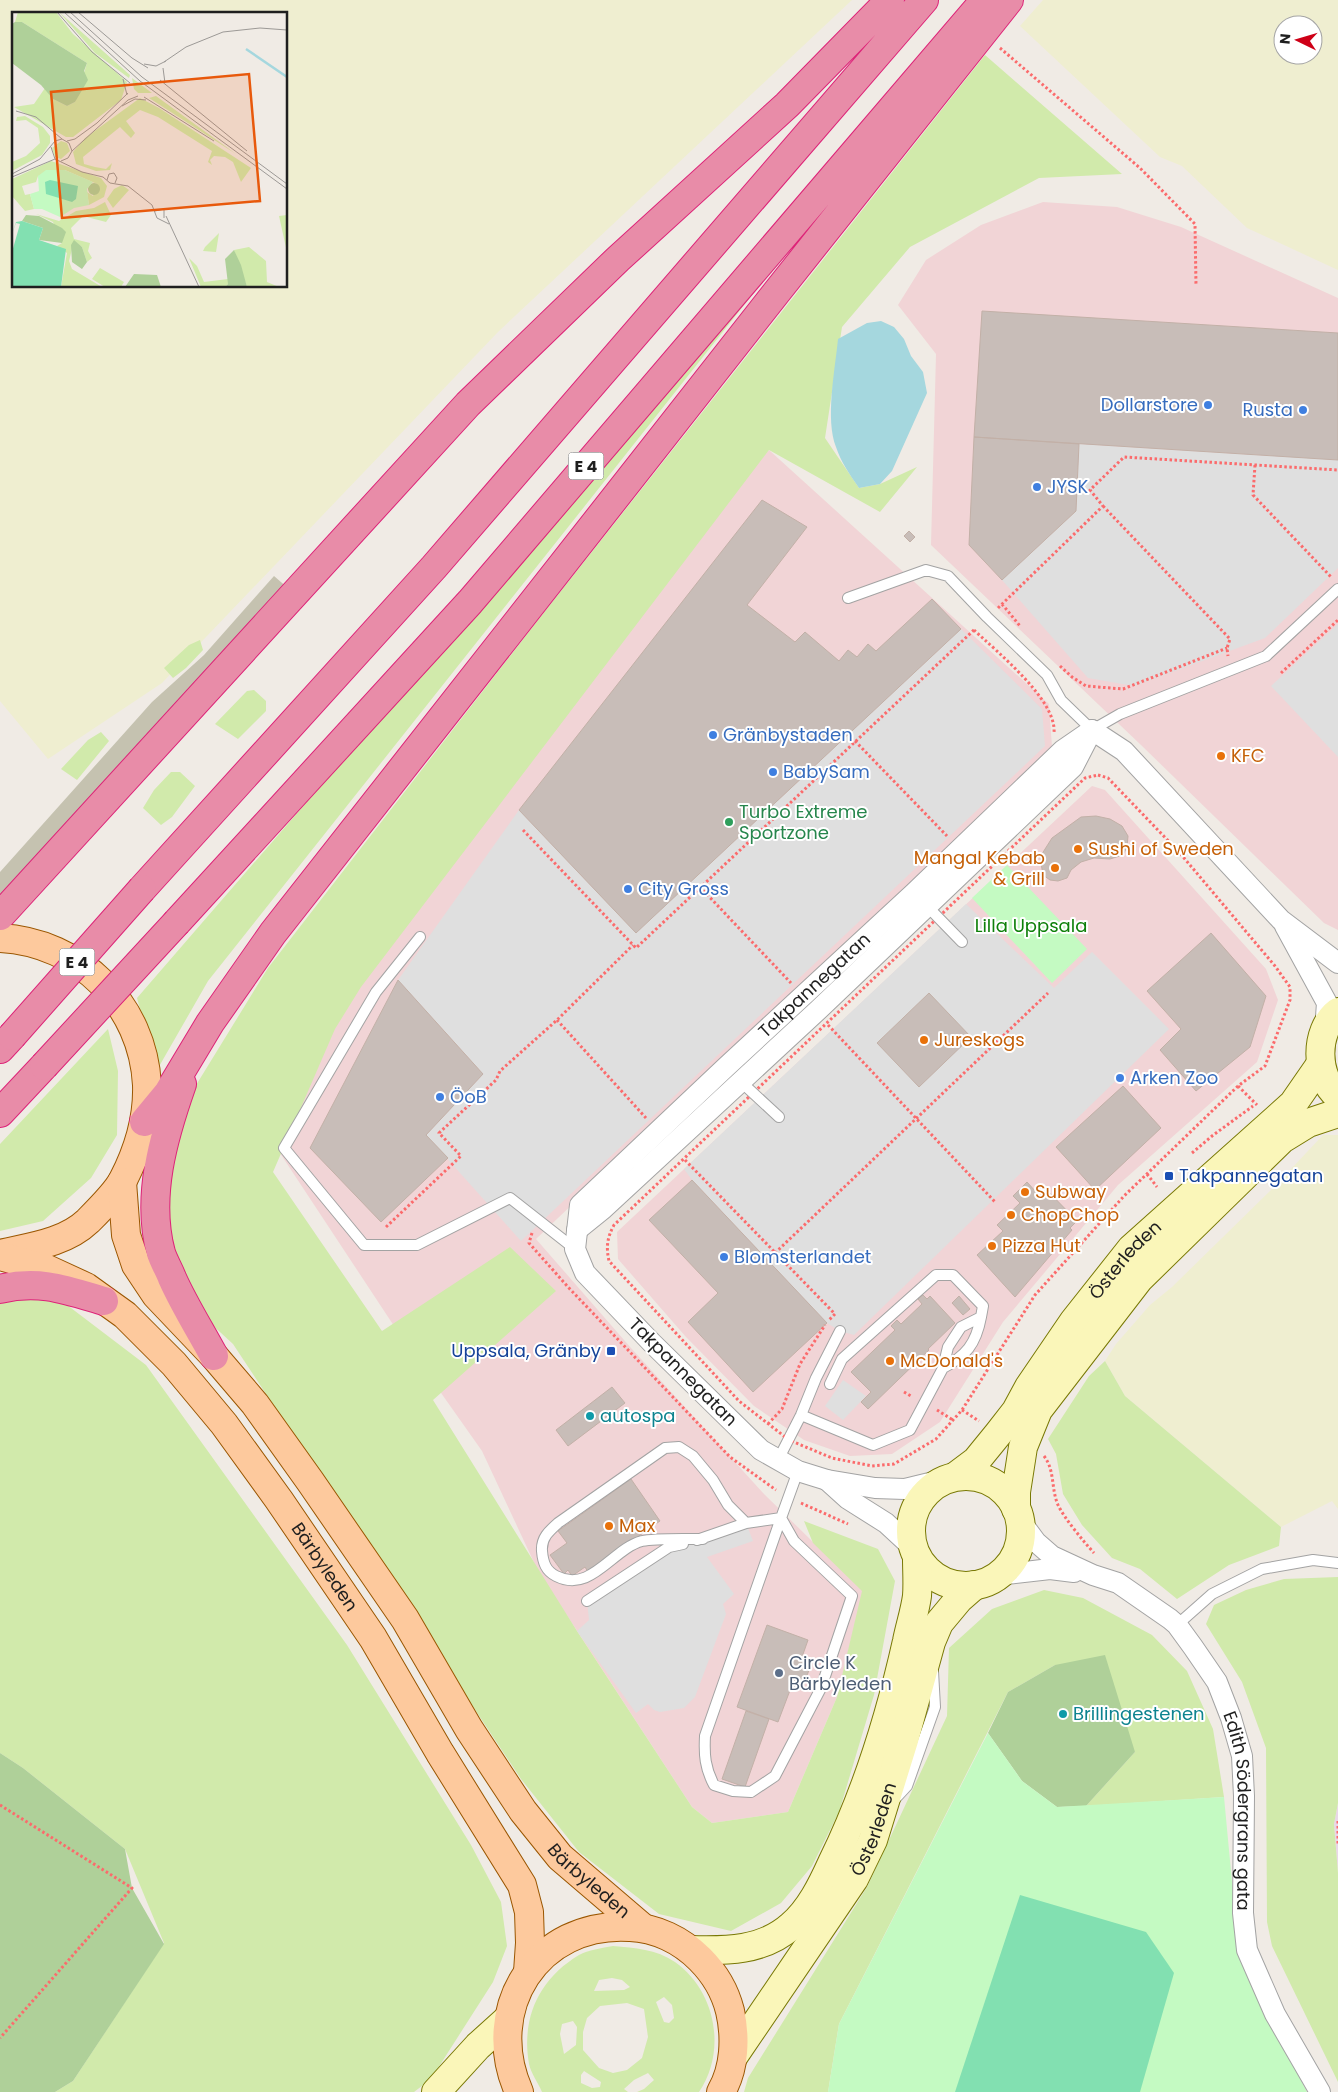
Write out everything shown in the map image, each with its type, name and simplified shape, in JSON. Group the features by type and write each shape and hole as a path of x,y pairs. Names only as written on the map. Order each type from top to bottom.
{"highway":[{"path":"0,916 468,404 618,258 787,105 890,0"},
{"name":"E 4","path":"6,1042 142,889 434,568 924,0"},
{"name":"E 4","path":"0,1113 470,602 985,0"},
{"path":"144,1122 168,1093 210,1023 272,933 776,293 1010,0"},
{"path":"0,894 55,857"},
{"path":"195,1049 164,1142 157,1179 155,1219 162,1255 183,1301 214,1356"},
{"path":"0,1289 13,1286 48,1285 104,1301"}],"main road":[{"path":"0,938 11,938 48,948 81,964 98,978 123,1008 140,1046 146,1085 144,1122 138,1143 122,1182 87,1222 54,1241 0,1255"},
{"path":"1331,1021 1320,1051 1320,1065 1332,1091 1338,1096"},
{"name":"Österleden","path":"951,1478 976,1461 1016,1412 1029,1387 1074,1321 1131,1249 1293,1104 1320,1065"},
{"name":"Österleden","path":"1018,1514 1016,1492 1023,1446 1038,1410 1139,1279 1282,1139 1308,1123 1338,1113"},
{"name":"Bärbyleden","path":"122,1182 126,1234 136,1265 156,1295 214,1356 255,1404 299,1465 405,1620 469,1729 523,1811 560,1857 643,1928"},
{"name":"Bärbyleden","path":"0,1255 47,1269 86,1287 125,1315 174,1364 224,1424 279,1500 373,1638 440,1753 522,1885 529,1912 530,1943 528,1972"},
{"path":"971,1476 985,1479 998,1486 1008,1496 1018,1514 1021,1532 1019,1544 1008,1566 987,1580 958,1586 942,1581 928,1571 915,1553 910,1527 916,1507 928,1490 951,1478 971,1476"},
{"name":"Österleden","path":"691,1950 726,1951 757,1946 776,1937 792,1926 818,1893 850,1828 875,1760 897,1688 917,1596 915,1553"},
{"name":"Österleden","path":"733,2057 854,1879 873,1840 939,1623 959,1599 987,1580"},
{"path":"519,2092 511,2074 506,2047 508,2019 515,1994 528,1972 551,1949 579,1933 610,1926 643,1928 668,1936 691,1950 712,1971 727,1998 734,2027 733,2057 725,2086 721,2092"},
{"path":"436,2092 478,2046 508,2019"}],"street":[{"name":"Takpannegatan","path":"576,1240 610,1203 746,1087 927,906 1063,750 1092,730"},
{"path":"1092,730 1124,751 1281,920 1338,963"},
{"name":"Takpannegatan","path":"927,906 726,1067 580,1205 576,1240 585,1273 652,1343 761,1450 798,1471 827,1480 875,1488 905,1489 951,1478"},
{"path":"1281,920 1327,1003 1331,1021"},
{"name":"Takpannegatan","path":"827,1480 848,1499 886,1523 915,1553"},
{"path":"1018,1514 1036,1542 1052,1556 1094,1575"},
{"path":"987,1580 1050,1569 1094,1575"},
{"name":"Edith Södergrans gata","path":"1094,1575 1118,1583 1177,1625 1217,1682 1242,1756 1244,1913 1247,1950 1275,2014 1320,2092"}],"lane":[{"path":"848,598 926,570 948,576 987,618 1047,675 1061,700 1092,730 1120,714 1266,656 1338,589"},
{"path":"927,906 962,942"},
{"path":"420,937 376,992 284,1148 364,1245 417,1245 510,1198 576,1240"},
{"path":"726,1067 779,1116"},
{"path":"830,1384 842,1359 936,1275 952,1275 983,1306 978,1334 960,1359 943,1368"},
{"path":"801,1415 873,1445 910,1430 943,1368 948,1347 961,1326 981,1317"},
{"path":"778,1460 840,1331"},
{"path":"703,1538 645,1540 633,1544 619,1553 587,1578 574,1580 562,1579 548,1572 543,1561 542,1549 545,1536 558,1523 665,1448 679,1447 694,1456 713,1480 728,1505 746,1523"},
{"path":"781,1518 794,1541 852,1596 821,1688 775,1776 751,1792 733,1791 714,1785 707,1772 704,1755 705,1736 781,1518 798,1471"},
{"path":"586,1601 668,1547 703,1538 746,1523 781,1518"},
{"path":"1177,1625 1212,1594 1262,1569 1313,1560 1338,1562"}],"path":[{"path":"992,42 1140,168 1195,224 1196,286"},
{"path":"1078,681 1086,686 1123,689 1227,648 1230,639 1090,490 1124,457 1338,470"},
{"path":"1255,465 1253,495 1338,584"},
{"path":"523,830 636,948 987,618 1103,506"},
{"path":"1281,673 1338,620"},
{"path":"974,630 1012,667"},
{"path":"855,741 949,838"},
{"path":"1098,775 1108,778 1180,852 1275,966 1290,987 1290,1000 1265,1066 1238,1086 1124,1196 1035,1296 962,1410 936,1439 894,1464 872,1466 832,1458 789,1440 768,1424 740,1401 609,1262 606,1250 607,1237 614,1225 683,1159 746,1087 826,1023 927,906 1085,778 1098,775"},
{"path":"700,887 793,985"},
{"path":"386,1227 461,1156 440,1133 496,1080 500,1071 557,1020 633,945"},
{"path":"775,1253 1048,993"},
{"path":"557,1020 650,1122"},
{"path":"826,1023 996,1204"},
{"path":"1192,1153 1256,1104"},
{"path":"683,1159 835,1314 817,1336 800,1364 782,1409 768,1424"},
{"path":"1147,1174 1157,1187"},
{"path":"962,1410 998,1434"},
{"path":"1023,1446 1039,1450 1050,1464 1058,1505 1095,1555"},
{"path":"0,1805 132,1888 0,2038"},
{"path":"1338,1821 1338,1846"}],"shaded area":[{"path":"1043,202 1117,207 1181,227 1338,298 1338,930 1324,923 931,545 936,354 898,305 926,260 981,225"},
{"path":"1079,444 1338,460 1338,568 1265,638 1134,686 1088,678 1002,580 1076,511"},
{"path":"769,450 1049,704 1052,747 536,1239 631,1348 764,1494 863,1591 837,1697 788,1812 712,1823 692,1807 538,1571 482,1451 398,1332 272,1141 350,944"},
{"path":"274,576 289,589 0,901 0,872 152,702 204,655"},
{"path":"1338,624 1338,757 1271,686"},
{"path":"961,629 1042,709 1045,746 521,1241 426,1135 483,1074 398,980 519,810 636,933"},
{"path":"1092,786 1105,790 1266,969 1278,1000 1257,1062 1118,1185 1003,1322 940,1422 892,1454 850,1456 804,1440 754,1406 686,1337 618,1259 617,1232"},
{"path":"966,904 1054,988 1092,952 1169,1029 854,1335 840,1331 827,1323 692,1180 684,1169"},
{"path":"843,1380 866,1396 843,1420 825,1406"},
{"path":"746,1523 753,1541 707,1557 734,1594 723,1604 726,1614 695,1697 684,1708 660,1712 654,1710 648,1704 636,1713 577,1631 589,1620 587,1601 669,1547"},
{"path":"1338,1803 1338,1873 1334,1824"}],"green space":[{"path":"0,0 852,0 498,332 162,683 48,759 0,701"},
{"path":"1043,0 1338,0 1338,270 1247,228 1182,166 1160,157 1020,26"},
{"path":"985,55 1122,174 1039,178 910,247 842,327 825,438 859,488 880,484 917,467 880,512 769,450 361,987 335,1029 273,1172 382,1331 510,1247 556,1291 433,1400 577,1631 692,1807 712,1823 788,1812 837,1697 862,1591 813,1543 804,1521 878,1549 895,1581 874,1695 839,1812 812,1866 781,1903 731,1931 659,1914 579,1852 521,1779 233,1344 171,1287 144,1237 150,1160 268,968 538,620"},
{"path":"822,207 208,981 157,1070 137,998"},
{"path":"200,640 203,650 186,668 173,678 164,668 189,645"},
{"path":"254,690 266,701 266,711 238,739 215,724 247,691"},
{"path":"101,732 109,741 77,780 61,769 88,740"},
{"path":"171,772 180,772 195,786 172,817 161,825 143,808 154,790"},
{"name":"Lilla Uppsala","path":"1007,865 1087,949 1052,983 972,898"},
{"path":"108,1029 118,1071 117,1135 91,1178 43,1221 0,1231 0,1144"},
{"path":"1323,1135 1338,1135 1338,1509 1332,1501 1281,1527 1125,1396 1105,1361 1116,1344 1150,1305 1172,1287 1275,1186"},
{"path":"0,1275 50,1292 146,1365 347,1645 471,1845 501,1902 507,1946 493,1982 431,2079 414,2092 55,2092 73,2081 164,1943 125,1849 23,1768 0,1753"},
{"path":"1105,1361 1125,1396 1281,1527 1279,1546 1229,1565 1177,1599 1140,1569 1112,1558 1082,1525 1063,1494 1056,1454 1048,1439 1089,1376"},
{"path":"1338,1577 1338,1803 1334,1824 1338,1873 1338,2082 1272,1946 1267,1922 1266,1748 1242,1682 1206,1624 1214,1605 1246,1590 1284,1579"},
{"path":"1044,1590 1083,1598 1152,1635 1187,1671 1213,1729 1224,1797 1086,1806 1135,1752 1055,1665 1008,1692 839,2024 828,2092 744,2092 748,2078 867,1887 947,1716 949,1648 992,1609"},
{"path":"1105,1655 1135,1752 1086,1806 1057,1807 1022,1781 988,1733 1008,1692 1055,1665"},
{"path":"988,1733 1022,1781 1057,1807 1224,1797 1239,1956 1307,2092 828,2092 839,2024"},
{"path":"0,1753 23,1768 125,1849 132,1888 164,1944 73,2081 55,2092 0,2092"},
{"path":"1020,1895 1146,1932 1174,1973 1140,2092 955,2092"},
{"path":"613,1946 660,1954 675,1962 689,1974 700,1989 708,2005 713,2022 715,2040 708,2076 699,2092 637,2092 644,2089 654,2080 648,2073 634,2080 624,2089 628,2092 542,2092 529,2064 527,2047 528,2031 536,2001 543,1988 553,1976 579,1955 595,1949","holes":["612,1978 622,1980 630,1987 624,1990 594,1991 599,1980","664,1997 672,2005 674,2018 669,2023 664,2022 656,2002","627,2003 644,2009 648,2037 642,2058 627,2070 613,2073 599,2068 583,2050 583,2032 587,2018 600,2006","573,2021 577,2027 576,2045 564,2054 560,2034 562,2024","584,2071 601,2082 600,2087 592,2088 581,2083 581,2075"]}],"water":[{"path":"881,321 894,327 904,339 911,356 923,372 927,393 892,471 880,484 859,488 840,458 831,423 838,339 867,323"}],"building":[{"path":"982,311 1338,333 1338,460 974,437"},
{"path":"974,437 1079,444 1076,511 1002,580 969,545"},
{"name":"Gränbystaden","path":"762,500 807,527 747,605 795,642 805,632 839,661 848,650 857,657 868,644 876,651 932,599 961,629 636,933 519,810"},
{"path":"909,531 915,537 910,542 904,536"},
{"path":"1096,816 1110,819 1122,826 1128,836 1127,847 1123,855 1110,859 1094,858 1081,862 1071,870 1067,878 1058,881 1050,880 1043,875 1040,857 1052,838 1081,817"},
{"path":"1211,933 1266,996 1250,1047 1196,1091 1160,1050 1181,1029 1147,991"},
{"path":"398,980 483,1074 426,1135 448,1158 381,1222 310,1148"},
{"name":"Jureskogs","path":"929,993 971,1037 919,1087 877,1043"},
{"path":"1123,1086 1161,1128 1095,1190 1056,1147"},
{"name":"Blomsterlandet","path":"692,1180 827,1323 753,1392 688,1322 718,1293 649,1220"},
{"path":"1027,1182 1036,1192 1043,1186 1077,1221 1070,1228 1072,1230 1015,1297 977,1255 1003,1231 997,1225 1020,1203 1013,1196"},
{"name":"McDonald's","path":"923,1295 927,1299 930,1296 955,1323 868,1409 861,1402 871,1392 851,1372 895,1330 891,1326 897,1320 901,1324 922,1304 918,1299"},
{"path":"959,1296 970,1309 963,1315 952,1303"},
{"name":"autospa","path":"612,1387 625,1403 568,1446 556,1430"},
{"name":"Max","path":"631,1479 660,1521 588,1572 585,1567 572,1576 568,1570 564,1574 550,1555 567,1543 558,1531"},
{"name":"Circle K Bärbyleden","path":"767,1625 808,1640 802,1657 812,1662 802,1689 792,1685 778,1722 737,1707"},
{"path":"746,1711 769,1719 745,1787 722,1779"}],"place":[{"name":"Dollarstore","path":"1208,405"},
{"name":"Rusta","path":"1303,410"},
{"name":"JYSK","path":"1037,487"},
{"name":"Gränbystaden","path":"713,735"},
{"name":"KFC","path":"1221,756"},
{"name":"BabySam","path":"773,772"},
{"name":"Turbo Extreme Sportzone","path":"729,822"},
{"name":"Sushi of Sweden","path":"1078,849"},
{"name":"Mangal Kebab & Grill","path":"1055,868"},
{"name":"City Gross","path":"628,889"},
{"name":"Jureskogs","path":"924,1040"},
{"name":"Arken Zoo","path":"1120,1078"},
{"name":"ÖoB","path":"440,1097"},
{"name":"Takpannegatan","path":"1169,1176"},
{"name":"Subway","path":"1025,1192"},
{"name":"ChopChop","path":"1011,1215"},
{"name":"Pizza Hut","path":"992,1246"},
{"name":"Blomsterlandet","path":"724,1257"},
{"name":"Uppsala, Gränby","path":"611,1351"},
{"name":"McDonald's","path":"890,1361"},
{"name":"autospa","path":"590,1416"},
{"name":"Max","path":"609,1526"},
{"name":"Circle K Bärbyleden","path":"779,1673"},
{"name":"Brillingestenen","path":"1063,1714"}]}
